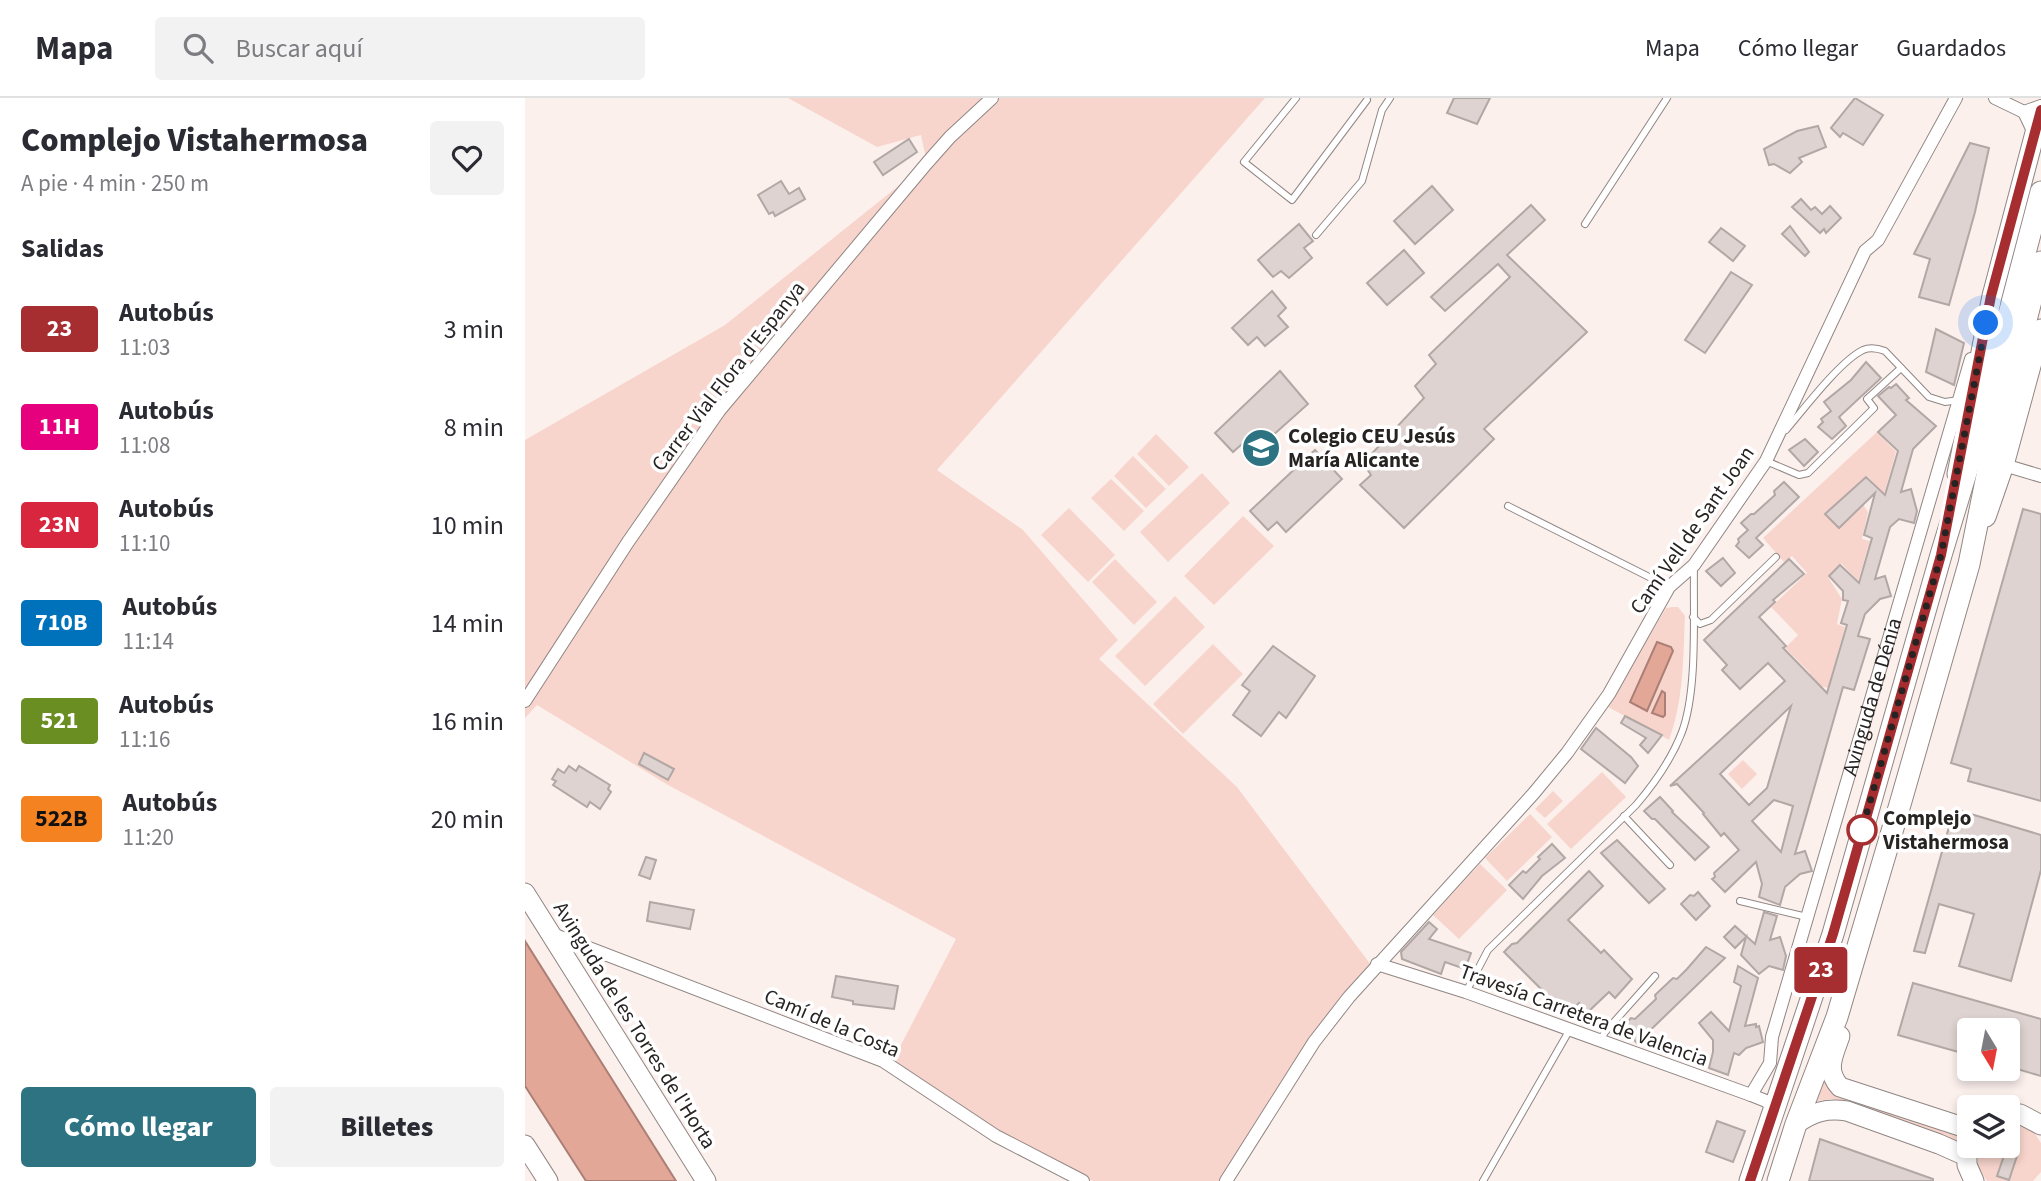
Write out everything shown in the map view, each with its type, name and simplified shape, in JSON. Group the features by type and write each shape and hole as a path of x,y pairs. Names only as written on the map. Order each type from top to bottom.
{"main road":[{"name":"Avinguda de Dénia","path":"1941,555 1991,296 2035,134 2035,109"},
{"name":"Avinguda de Dénia","path":"1750,1181 1833,934 1976,440 2041,192"},
{"path":"1969,564 1991,456 2041,262"},
{"path":"1780,1179 1796,1124 1837,1017 1969,564 2004,465 2041,330"},
{"name":"Avinguda de les Torres de l'Horta","path":"525,893 706,1181"},
{"path":"1837,1017 1841,1034 1831,1063 1831,1072 1840,1087 1957,1125"},
{"path":"1796,1124 1818,1111 1847,1111 1957,1147"},
{"path":"2020,1114 2041,1125"},
{"path":"525,1145 548,1181"},
{"path":"1968,1158 1973,1181"}],"street":[{"name":"Carrer Vial Flora d'Espanya","path":"525,701 643,520 719,411 927,163 950,137 992,98"},
{"name":"Camí Vell de Sant Joan","path":"1226,1181 1314,1042 1377,964 1534,793 1567,754 1609,694 1669,587 1695,565 1766,461 1865,251 1878,240 1956,98"},
{"path":"1995,98 2035,109"},
{"name":"Avinguda de Dénia","path":"1751,1095 1769,1063 1772,1037 1991,296"},
{"path":"2004,465 2041,476"},
{"name":"Camí de la Costa","path":"550,933 883,1061 996,1136 1083,1181"},
{"name":"Travesía Carretera de Valencia","path":"1377,964 1466,992 1751,1095 1766,1101 1775,1110"}],"lane":[{"path":"1296,98 1244,162 1292,200 1365,99 1382,110"},
{"path":"1316,234 1362,181 1382,110 1390,98"},
{"path":"1585,223 1667,98"},
{"path":"1778,440 1841,368 1867,349 1885,351 1929,397 1945,402 1959,400"},
{"path":"1766,461 1799,475 1808,473 1874,408 1867,399 1901,368"},
{"path":"1795,397 1802,402 1809,402"},
{"path":"1508,506 1669,587"},
{"path":"1693,617 1700,624 1711,620 1776,557"},
{"path":"1466,992 1488,950 1624,816 1652,784 1683,729 1691,687 1695,565"},
{"path":"1624,816 1670,865"},
{"path":"1740,901 1807,917"},
{"path":"1600,1042 1605,1032 1655,976"},
{"path":"1483,1181 1569,1031"}],"shaded area":[{"path":"788,98 1265,98 937,470 1023,530 1118,640 1099,659 1237,787 1371,965 1304,1048 1220,1181 1093,1181 1024,1149 890,1066 956,939 668,785 537,705 525,718 525,440 725,325 927,163 921,135 877,147"},
{"path":"1877,432 1896,452 1884,494 1867,476 1853,489 1868,512 1862,539 1870,541 1858,581 1841,563 1828,577 1842,599 1837,624 1845,627 1828,688 1813,684 1807,677 1810,673 1785,648 1798,635 1771,607 1807,573 1792,556 1784,562 1763,538"},
{"path":"1156,434 1189,467 1169,486 1137,454"},
{"path":"1133,456 1166,489 1146,508 1114,476"},
{"path":"1202,473 1230,503 1168,562 1140,532"},
{"path":"1111,479 1144,511 1124,531 1091,498"},
{"path":"1069,508 1115,555 1088,582 1041,535"},
{"path":"1243,516 1274,546 1214,605 1184,576"},
{"path":"1115,559 1157,602 1134,625 1092,582"},
{"path":"1175,596 1205,627 1145,686 1115,656"},
{"path":"1678,607 1685,616 1683,663 1680,694 1669,740 1608,707 1666,608"},
{"path":"1657,642 1671,647 1673,651 1647,711 1630,702"},
{"path":"1213,644 1243,674 1183,734 1153,704"},
{"path":"1662,691 1665,693 1663,717 1652,713"},
{"path":"1743,760 1757,774 1742,789 1728,774"},
{"path":"1602,772 1626,797 1571,849 1547,824"},
{"path":"1553,791 1563,801 1545,818 1535,809"},
{"path":"1530,814 1552,837 1507,881 1485,858"},
{"path":"1480,864 1507,890 1459,939 1433,915"},
{"path":"525,941 676,1181 586,1181 525,1086"},
{"path":"1824,1082 1828,1086 1957,1133 1957,1141 1845,1102 1831,1099 1817,1101"},
{"path":"2020,1125 2034,1132 2041,1143 2041,1172 2033,1181 1987,1181 1978,1167 1978,1158 2020,1158"}],"building":[{"path":"1454,98 1490,98 1477,124 1447,113"},
{"path":"1855,98 1883,115 1863,145 1843,133 1840,137 1831,128"},
{"path":"1818,126 1826,147 1799,158 1802,162 1790,173 1774,164 1769,165 1764,149 1797,131"},
{"path":"909,139 917,152 883,175 874,162"},
{"path":"1970,143 1989,148 1975,212 1949,305 1919,297 1930,259 1914,254"},
{"path":"781,181 789,194 799,188 805,199 775,216 773,212 769,214 758,195"},
{"path":"1432,186 1453,210 1415,244 1394,221"},
{"path":"1801,199 1811,210 1815,207 1822,214 1830,206 1841,218 1826,233 1824,229 1820,233 1792,207"},
{"path":"1531,205 1545,220 1507,255 1587,332 1484,429 1494,439 1404,528 1360,485 1371,475 1363,463 1424,398 1415,386 1436,364 1429,355 1510,277 1498,264 1445,311 1431,297"},
{"path":"1299,224 1313,241 1304,248 1312,258 1289,278 1281,271 1273,277 1258,260"},
{"path":"1790,226 1809,252 1805,256 1782,234"},
{"path":"1721,228 1745,246 1733,261 1709,242"},
{"path":"1404,250 1424,273 1387,305 1367,283"},
{"path":"1731,272 1752,285 1705,353 1685,340"},
{"path":"1272,291 1286,308 1278,316 1288,327 1265,346 1257,337 1248,345 1232,328"},
{"path":"1936,329 1964,343 1954,385 1926,372"},
{"path":"1866,362 1881,378 1839,417 1846,426 1832,439 1818,427 1823,422 1821,419 1831,411 1824,402 1851,380"},
{"path":"1280,371 1308,404 1252,454 1242,444 1233,452 1215,433"},
{"path":"1896,384 1909,398 1906,400 1936,426 1913,449 1901,492 1911,489 1917,511 1914,523 1899,519 1890,527 1875,579 1885,576 1891,596 1880,599 1865,614 1858,636 1870,639 1854,690 1843,687 1795,854 1805,851 1812,871 1800,874 1785,887 1780,905 1759,897 1762,884 1756,862 1725,892 1712,879 1715,877 1714,873 1739,850 1724,833 1721,836 1677,784 1670,786 1785,681 1768,663 1740,689 1722,670 1727,665 1704,640 1789,559 1804,574 1773,600 1775,602 1759,617 1786,646 1783,648 1827,693 1847,625 1841,623 1848,601 1843,600 1843,591 1829,576 1840,565 1859,583 1872,538 1864,535 1875,493 1839,528 1825,514 1866,477 1885,495 1898,451 1878,432 1896,415 1878,396","holes":["1791,706 1767,788 1749,805 1720,774","1774,800 1793,806 1781,852 1752,821"]},
{"path":"1805,439 1818,452 1804,466 1789,450"},
{"path":"1315,450 1342,479 1286,532 1277,522 1268,530 1250,511"},
{"path":"1784,482 1799,497 1756,538 1763,545 1749,558 1736,546 1738,539 1748,530 1741,523 1775,495 1774,491"},
{"path":"2023,509 2041,514 2041,801 1968,781 1971,769 1951,763"},
{"path":"1723,558 1735,573 1721,586 1706,571"},
{"path":"1273,646 1315,676 1286,718 1279,712 1261,736 1233,715 1250,691 1242,685"},
{"path":"1625,716 1662,735 1648,753 1640,745 1646,738 1621,723"},
{"path":"1596,728 1638,766 1625,783 1581,749"},
{"path":"644,753 674,769 668,780 639,764"},
{"path":"569,766 576,771 579,766 610,785 608,789 611,792 600,809 590,802 587,807 553,785 556,781 552,779 558,769 564,773"},
{"path":"1660,797 1709,847 1695,860 1644,811"},
{"path":"1954,809 2041,835 2041,870 2011,981 1959,966 1974,914 1939,904 1925,953 1914,951"},
{"path":"1617,840 1665,889 1649,903 1601,853"},
{"path":"1552,844 1565,858 1542,876 1523,899 1509,885 1523,871 1526,873"},
{"path":"646,857 656,860 650,879 639,875"},
{"path":"1589,871 1603,886 1568,920 1601,953 1604,950 1632,979 1615,998 1609,992 1588,1012 1579,1003 1567,1015 1504,952 1517,943"},
{"path":"1698,892 1710,906 1696,920 1681,904 1690,895 1694,896"},
{"path":"650,902 694,910 690,929 647,921"},
{"path":"1764,912 1777,916 1770,940 1780,937 1786,956 1783,970 1769,966 1759,974 1741,955 1746,937 1735,948 1724,937 1735,926 1755,944"},
{"path":"1429,922 1437,929 1429,939 1471,953 1465,969 1445,962 1441,974 1402,959 1401,952"},
{"path":"1706,947 1725,958 1637,1043 1622,1027 1656,999 1655,995 1673,978 1677,979"},
{"path":"1738,966 1758,978 1745,1026 1759,1026 1763,1042 1746,1048 1739,1055 1734,1053 1728,1075 1709,1068 1713,1040 1699,1023 1711,1012 1729,1031 1741,986 1734,982"},
{"path":"836,976 898,986 894,1009 853,1004 853,1001 832,997"},
{"path":"1913,983 2041,1019 2041,1076 2020,1070 2020,1018 1957,1018 1957,1052 1898,1035"},
{"path":"1717,1121 1745,1131 1733,1162 1706,1152"},
{"path":"1820,1139 1933,1179 1933,1181 1809,1181"},
{"path":"2003,1158 2016,1158 2009,1180 1997,1176"}],"bus line":[{"name":"23","path":"1750,1181 1833,934 1941,555 1991,296 2041,110"}],"place":[{"name":"Colegio CEU Jesús María Alicante","path":"1261,448"},
{"name":"Complejo Vistahermosa","path":"1862,830"}],"route":[{"path":"1862,830 1861,833 1941,555 1986,323"}]}
